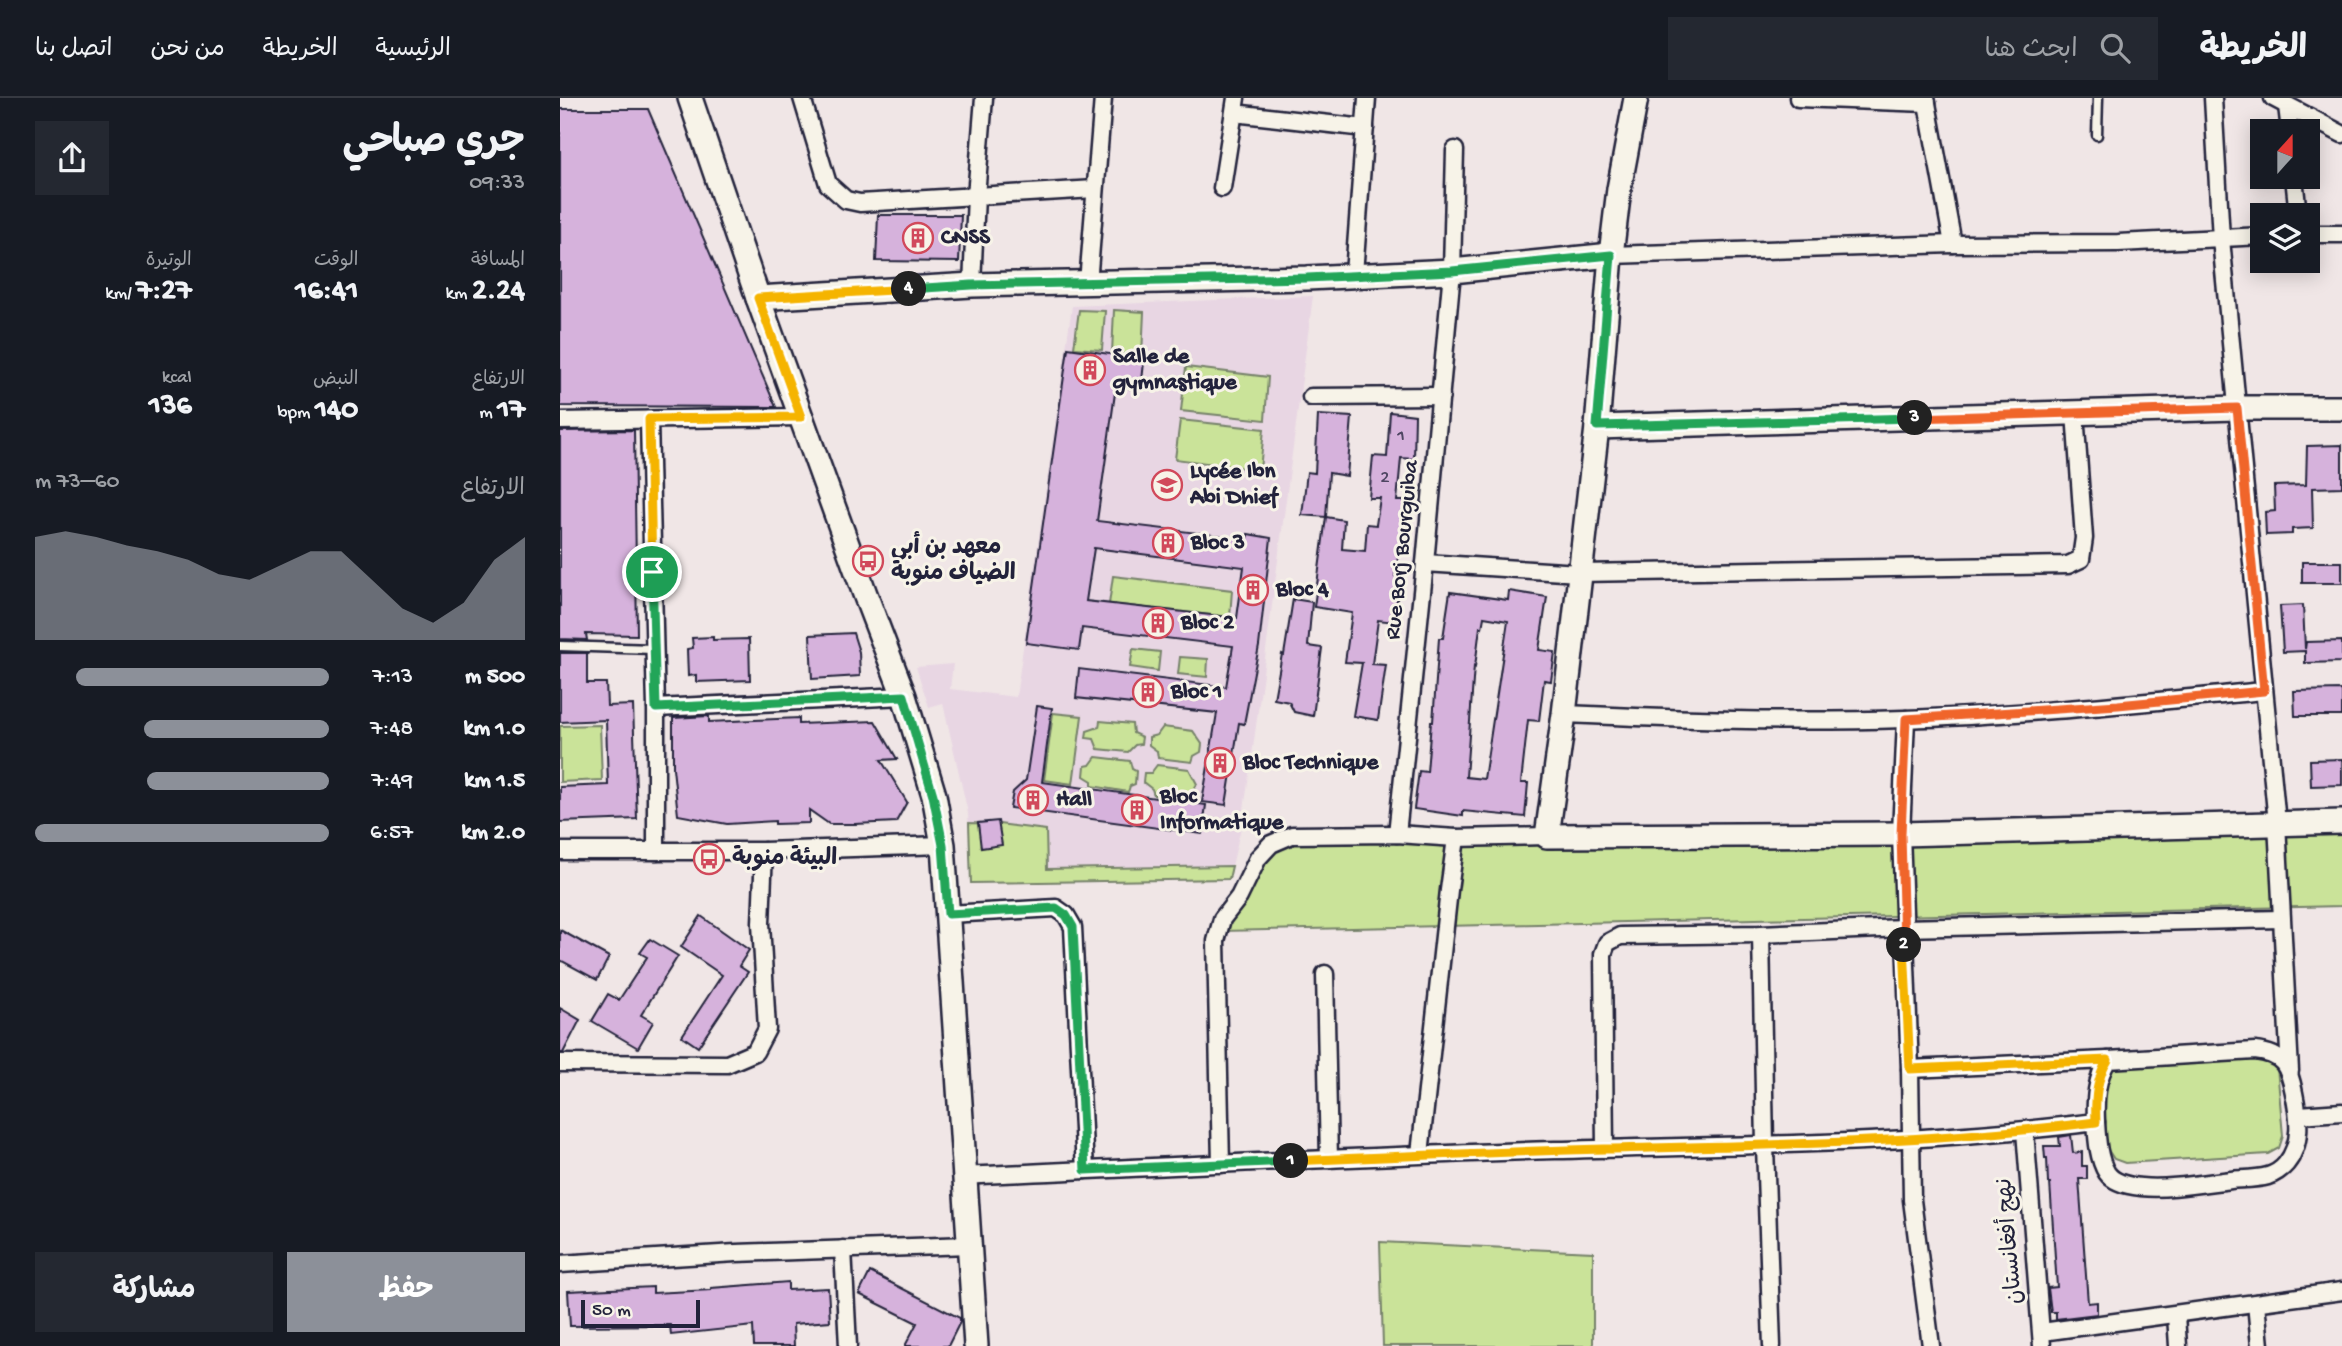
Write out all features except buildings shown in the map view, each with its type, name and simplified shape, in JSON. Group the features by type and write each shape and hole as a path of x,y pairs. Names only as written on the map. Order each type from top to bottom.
{"street":[{"path":"690,98 758,298 904,696 933,795 943,845 976,1346"},
{"path":"802,98 828,184 846,200 860,203 1096,190"},
{"path":"972,285 975,196 984,98"},
{"path":"1088,283 1103,98"},
{"path":"1354,274 1367,98"},
{"path":"1547,836 1564,714 1597,426 1611,255 1619,189 1636,98"},
{"path":"1798,98 1926,100 1953,244"},
{"path":"2108,1060 2098,1082 2095,1105 2097,1143 2108,1174 2124,1184 2143,1188 2270,1175 2284,1167 2293,1153 2298,1136 2299,1115 2290,1071 2277,823 2221,239 2213,98"},
{"path":"2280,102 2286,119"},
{"path":"2280,102 2342,134"},
{"path":"1222,188 1235,106 1365,128"},
{"name":"Rue Borj Bourguiba","path":"1397,834 1452,271 1455,150"},
{"path":"2320,234 2342,234"},
{"path":"758,298 972,285 1307,278 1452,271 1611,255 1953,244 2118,243 2250,237"},
{"path":"1311,397 1441,396"},
{"path":"1597,426 2237,408 2342,408"},
{"path":"1425,563 1579,573 2077,563 2081,559 2084,538 2076,413"},
{"path":"560,421 801,417"},
{"path":"649,419 656,708 656,851"},
{"path":"1564,714 1740,721 1906,719 2105,706 2264,691"},
{"path":"656,708 904,696"},
{"path":"1906,719 1901,834 1912,1200 1931,1346"},
{"path":"1221,1164 1216,941 1222,919 1238,897 1258,858 1271,844 1292,835 1397,834 1456,838 1901,834 2342,822"},
{"path":"1420,1154 1456,838"},
{"path":"560,851 764,851 943,845"},
{"path":"560,1063 727,1064 755,1052 767,1029 761,923 764,851"},
{"path":"948,914 1056,908 1066,915 1073,927 1085,1170"},
{"path":"1605,1149 1604,954 1607,943 1620,936 2281,919"},
{"path":"1760,934 1772,1346"},
{"path":"1325,974 1329,1159"},
{"path":"1910,1069 2255,1051 2267,1052 2278,1058 2290,1071"},
{"path":"2299,1115 2342,1112"},
{"path":"963,1176 1420,1154 1765,1146 2025,1131 2096,1122"},
{"name":"نهج أفغانستان","path":"2025,1131 2042,1339"},
{"path":"560,1264 736,1253 969,1245"},
{"path":"843,1249 848,1346"},
{"path":"2042,1339 2176,1315 2342,1291"},
{"path":"2256,1303 2260,1346"},
{"path":"2176,1315 2178,1346"}],"lane":[{"path":"2097,135 2098,98"},
{"path":"560,646 653,649"}],"shaded area":[{"name":"Lycée Ibn Abi Dhief","path":"1313,296 1254,741 1242,823 1229,879 971,883 968,813 943,703 929,707 916,667 953,664 950,689 1016,697 1072,306"}],"green space":[{"path":"1079,310 1105,311 1102,350 1074,348"},
{"path":"1114,310 1144,312 1142,356 1112,353"},
{"path":"1186,367 1268,377 1265,420 1181,411"},
{"path":"1180,420 1264,429 1260,470 1175,459"},
{"path":"1113,576 1232,590 1230,617 1109,604"},
{"path":"1133,649 1160,652 1158,671 1130,667"},
{"path":"1180,657 1208,659 1207,677 1178,674"},
{"path":"1053,713 1082,716 1073,784 1044,780"},
{"path":"1100,721 1132,724 1133,733 1142,737 1141,744 1135,745 1128,752 1098,749 1094,739 1086,738 1087,731 1099,727"},
{"path":"600,725 602,780 560,782 560,726"},
{"path":"1163,727 1193,731 1202,744 1201,752 1194,756 1192,762 1158,758 1157,751 1149,745 1149,737 1157,735"},
{"path":"1096,757 1130,761 1132,769 1136,771 1135,784 1130,786 1128,792 1092,786 1092,781 1084,776 1085,766 1090,765"},
{"path":"1157,765 1189,769 1197,784 1188,799 1154,795 1152,789 1143,782 1144,773 1151,773"},
{"path":"969,823 1046,830 1047,869 1232,866 1229,879 971,883"},
{"path":"2342,826 2342,906 1221,931 1272,853 1288,844"},
{"path":"2257,1055 2277,1067 2283,1136 2279,1148 2268,1154 2125,1163 2114,1159 2106,1147 2104,1079 2109,1069 2121,1062"},
{"path":"1380,1242 1593,1252 1593,1346 1383,1346"}],"place":[{"name":"CNSS","path":"918,238"},
{"name":"Salle de gymnastique","path":"1090,370"},
{"name":"Lycée Ibn Abi Dhief","path":"1167,485"},
{"name":"Bloc 3","path":"1168,543"},
{"name":"معهد بن أبي الضياف منوبة","path":"868,561"},
{"name":"Bloc 4","path":"1253,590"},
{"name":"Bloc 2","path":"1158,623"},
{"name":"Bloc 1","path":"1148,692"},
{"name":"Bloc Technique","path":"1220,763"},
{"name":"Hall","path":"1033,800"},
{"name":"Bloc Informatique","path":"1137,810"},
{"name":"البيئة منوبة","path":"709,859"}],"route":[{"path":"1611,255 1597,426 2237,408 2264,691 2118,705 1906,719 1901,834 1910,1069 2108,1060 2098,1082 2096,1122 2025,1131 1765,1146 1420,1154 1085,1170 1073,927 1066,915 1056,908 948,914 943,845 933,795 904,696 656,708 652,572 649,419 801,417 758,298 972,285 1307,278 1452,271 1611,255"}]}
